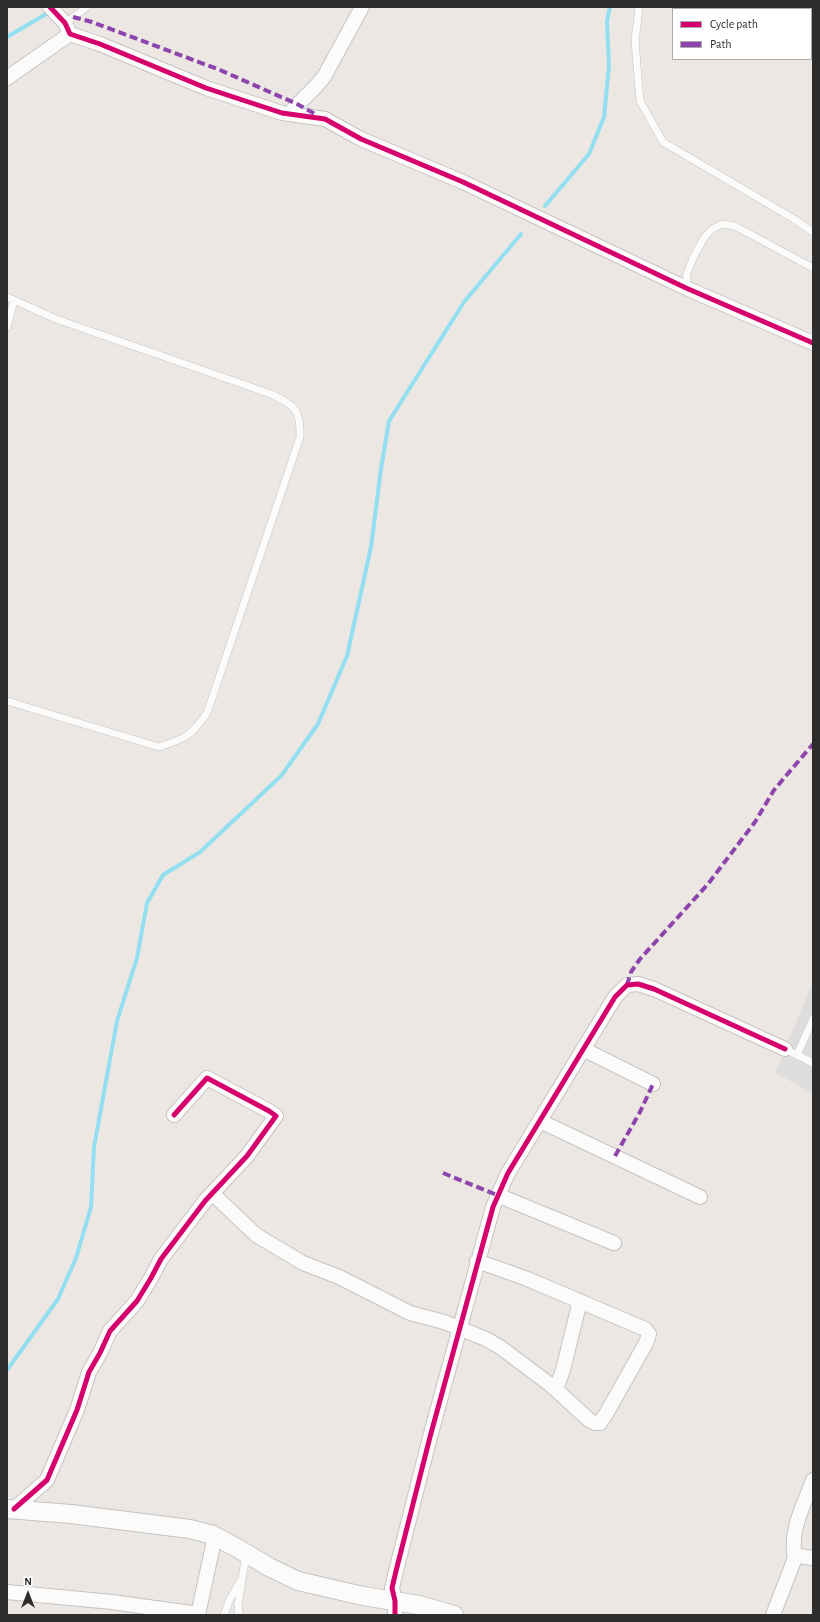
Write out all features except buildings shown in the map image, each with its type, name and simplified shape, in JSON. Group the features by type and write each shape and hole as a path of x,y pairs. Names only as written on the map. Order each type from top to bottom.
{"street":[{"path":"50,7 68,28 100,44 206,88 282,113 325,119 361,139 463,182 686,288 813,343"},
{"path":"290,113 297,104 319,84 362,7"},
{"path":"7,78 68,28"},
{"path":"395,1608 392,1588 396,1571 477,1261 497,1195 508,1173 615,997 627,985 638,984 654,989 791,1052"},
{"path":"583,1049 653,1084"},
{"path":"11,1509 47,1480 77,1410 89,1372 110,1331 137,1301 161,1259 212,1193 247,1156 276,1116 207,1078 174,1115"},
{"path":"540,1121 700,1197"},
{"path":"212,1193 256,1235 303,1263 339,1277 410,1313 444,1322 500,1347 556,1389 589,1420 595,1423 600,1423 646,1342 649,1334 640,1326 498,1267 477,1261"},
{"path":"497,1195 614,1243"},
{"path":"556,1389 563,1370 580,1301"},
{"path":"454,1349 482,1338"},
{"path":"773,1615 795,1558 793,1540 796,1525 813,1480"},
{"path":"11,1509 35,1510 190,1529 215,1536 268,1567 298,1581 363,1596 395,1608 419,1605 454,1615"},
{"path":"7,1592 112,1602 198,1615 215,1536"},
{"path":"795,1558 800,1556 813,1558"}],"lane":[{"path":"68,28 87,7"},
{"path":"639,7 635,41 640,101 663,142 794,219 813,232"},
{"path":"686,288 687,273 694,256 711,230 722,224 735,226 813,268"},
{"path":"7,297 56,319 276,396 287,402 296,411 301,421 300,436 207,713 195,730 181,740 159,747 7,701"},
{"path":"7,327 14,301"},
{"path":"813,1019 791,1052 813,1063"},
{"path":"239,1615 238,1605 246,1554"},
{"path":"224,1615 230,1599 243,1577"}],"shaded area":[{"path":"813,982 813,1093 775,1073"}],"waterway":[{"path":"545,206 589,154 604,117 609,66 607,21 610,7"},
{"path":"7,37 51,11"},
{"path":"7,1370 58,1299 76,1258 91,1207 94,1147 117,1021 137,958 147,903 163,875 200,852 281,776 318,724 347,656 371,547 389,421 464,302 521,234"}],"marked path":[{"path":"73,17 92,22 220,70 297,104 317,115"},
{"path":"627,985 631,972 640,959 708,884 755,822 774,790 813,744"},
{"path":"615,1156 640,1112 653,1084"},
{"path":"443,1173 497,1195"}],"cycle path":[{"path":"50,7 65,23 70,34 100,44 206,88 282,113 325,119 361,139 463,182 686,288 813,343"},
{"path":"395,1615 395,1601 392,1588 396,1571 430,1437 493,1207 508,1173 615,997 627,985 638,984 654,989 785,1049"},
{"path":"14,1509 47,1480 77,1410 89,1372 110,1331 137,1301 161,1259 205,1201 247,1156 276,1116 207,1078 174,1115"}]}
